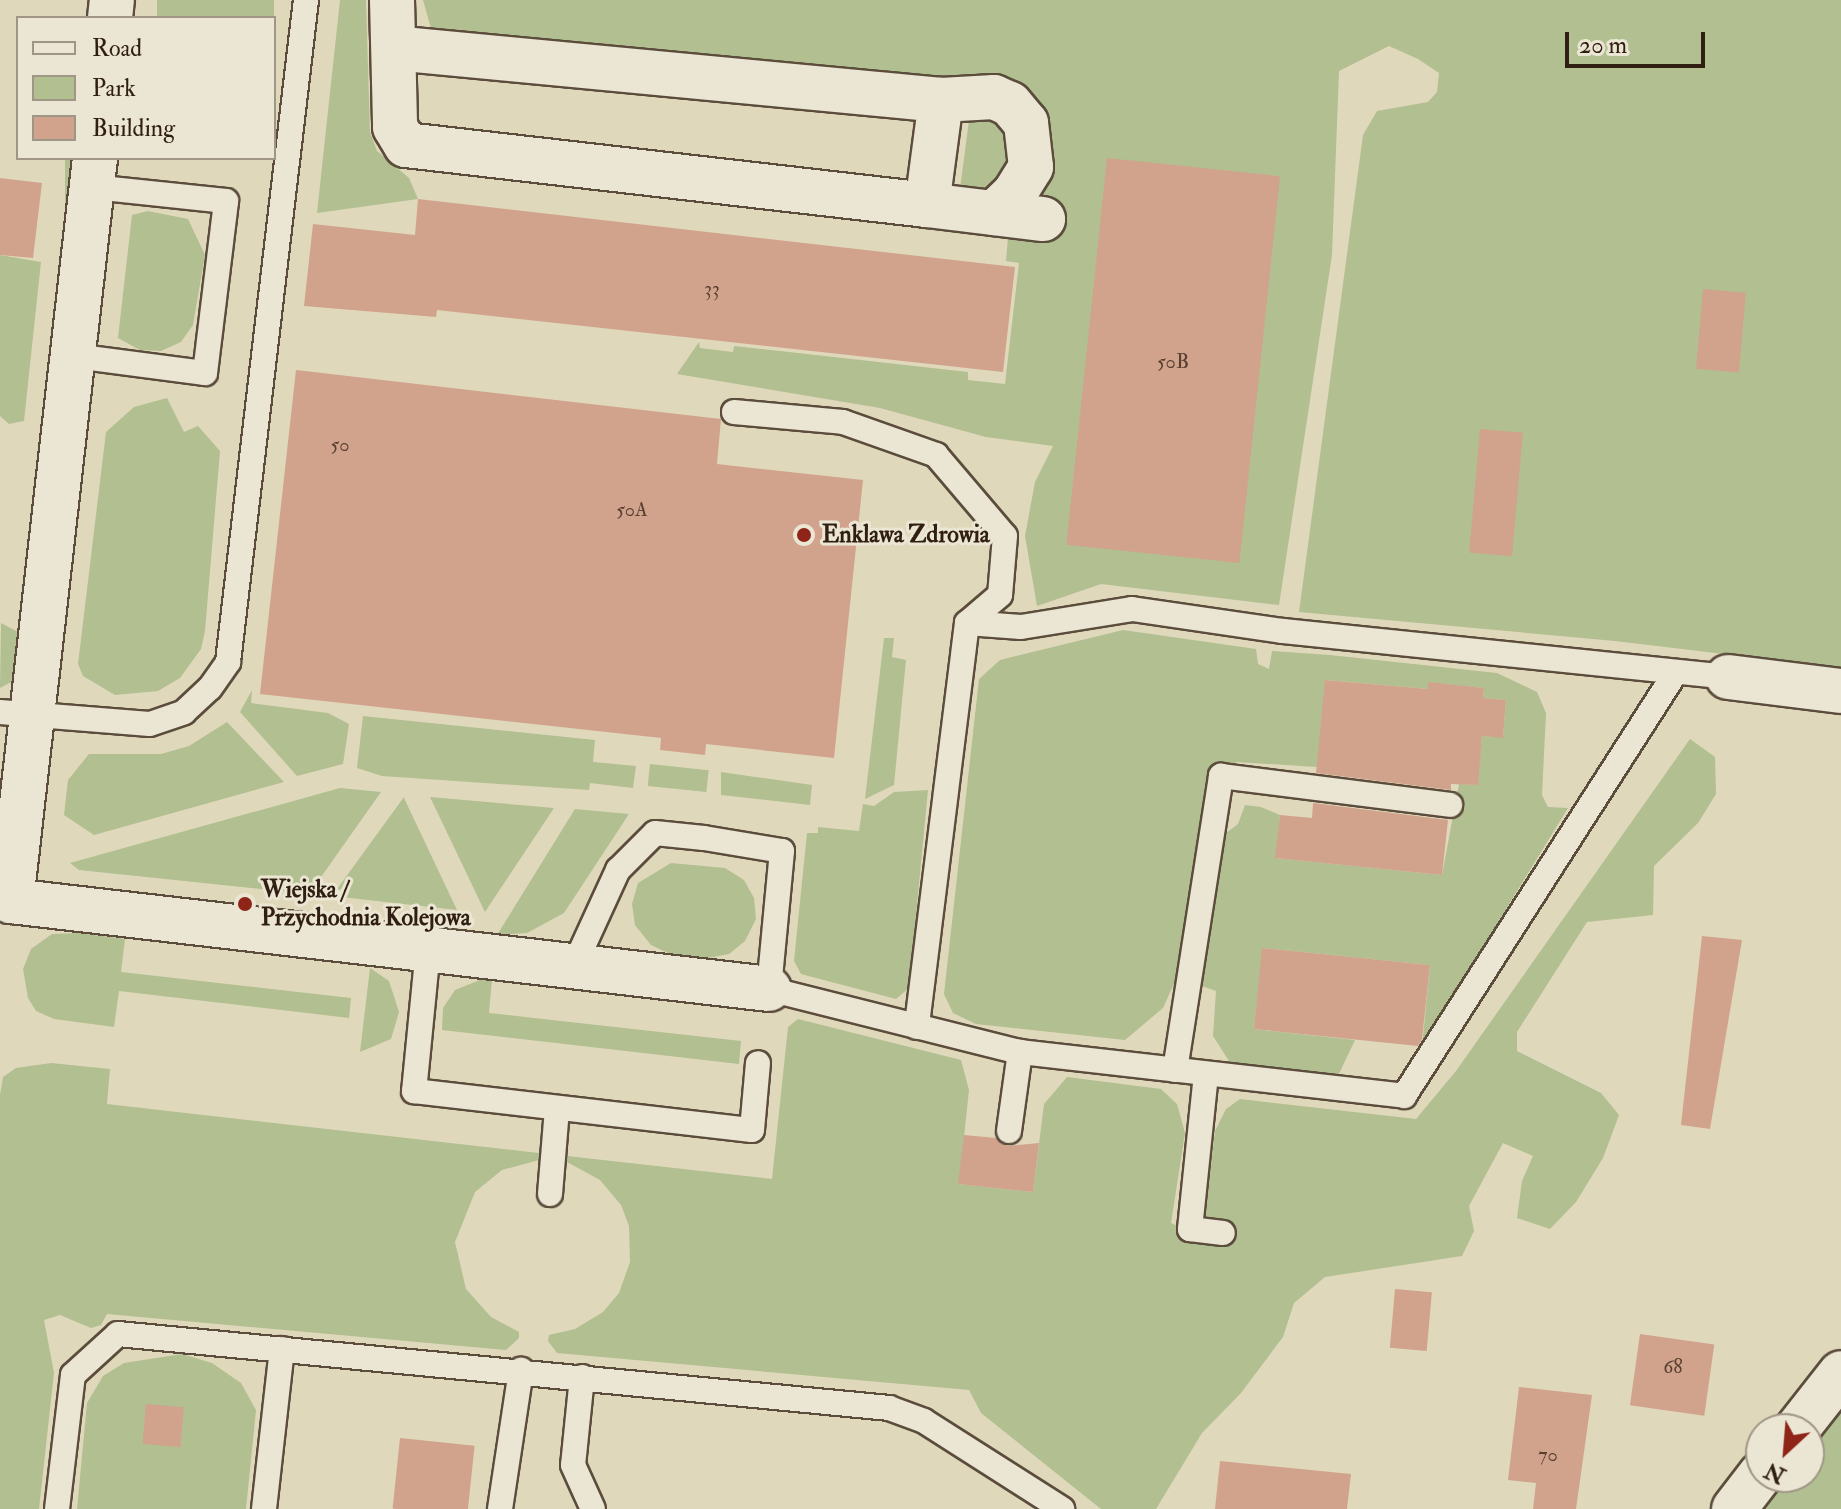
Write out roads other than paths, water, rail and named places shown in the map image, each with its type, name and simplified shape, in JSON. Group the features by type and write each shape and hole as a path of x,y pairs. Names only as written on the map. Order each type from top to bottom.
{"street":[{"path":"392,0 395,127 406,145 1043,219"},
{"path":"394,48 941,100 994,97 1010,104 1026,123 1031,167 1015,193 994,213"},
{"path":"927,205 941,100"},
{"path":"93,172 74,356 17,713 11,901 769,989"},
{"path":"1728,677 1841,691"},
{"path":"1810,1413 1841,1373"},
{"path":"1734,1509 1746,1493"}],"lane":[{"path":"17,713 150,724 184,712 210,688 228,662 306,0"},
{"path":"74,356 205,373 226,201 93,172"},
{"path":"734,412 843,422 936,455 1005,536 1000,595 967,623 917,1027"},
{"path":"967,623 1021,627 1132,609 1674,675 1728,677"},
{"path":"574,966 618,870 655,833 704,838 782,851 769,989 1020,1052 1404,1096 1674,675"},
{"path":"1175,1070 1221,776 1450,805"},
{"path":"428,949 414,1091 752,1130 758,1063"},
{"path":"1009,1131 1020,1052"},
{"path":"1206,1074 1190,1229 1223,1233"},
{"path":"550,1194 557,1109"},
{"path":"57,1509 73,1375 118,1334 521,1370 889,1408 924,1421 1062,1509"},
{"path":"264,1509 282,1349"},
{"path":"500,1509 521,1370"},
{"path":"582,1377 573,1465 593,1509"}],"place":[{"name":"Enklawa Zdrowia","path":"804,535"},
{"name":"Wiejska / Przychodnia Kolejowa","path":"245,904"}]}
